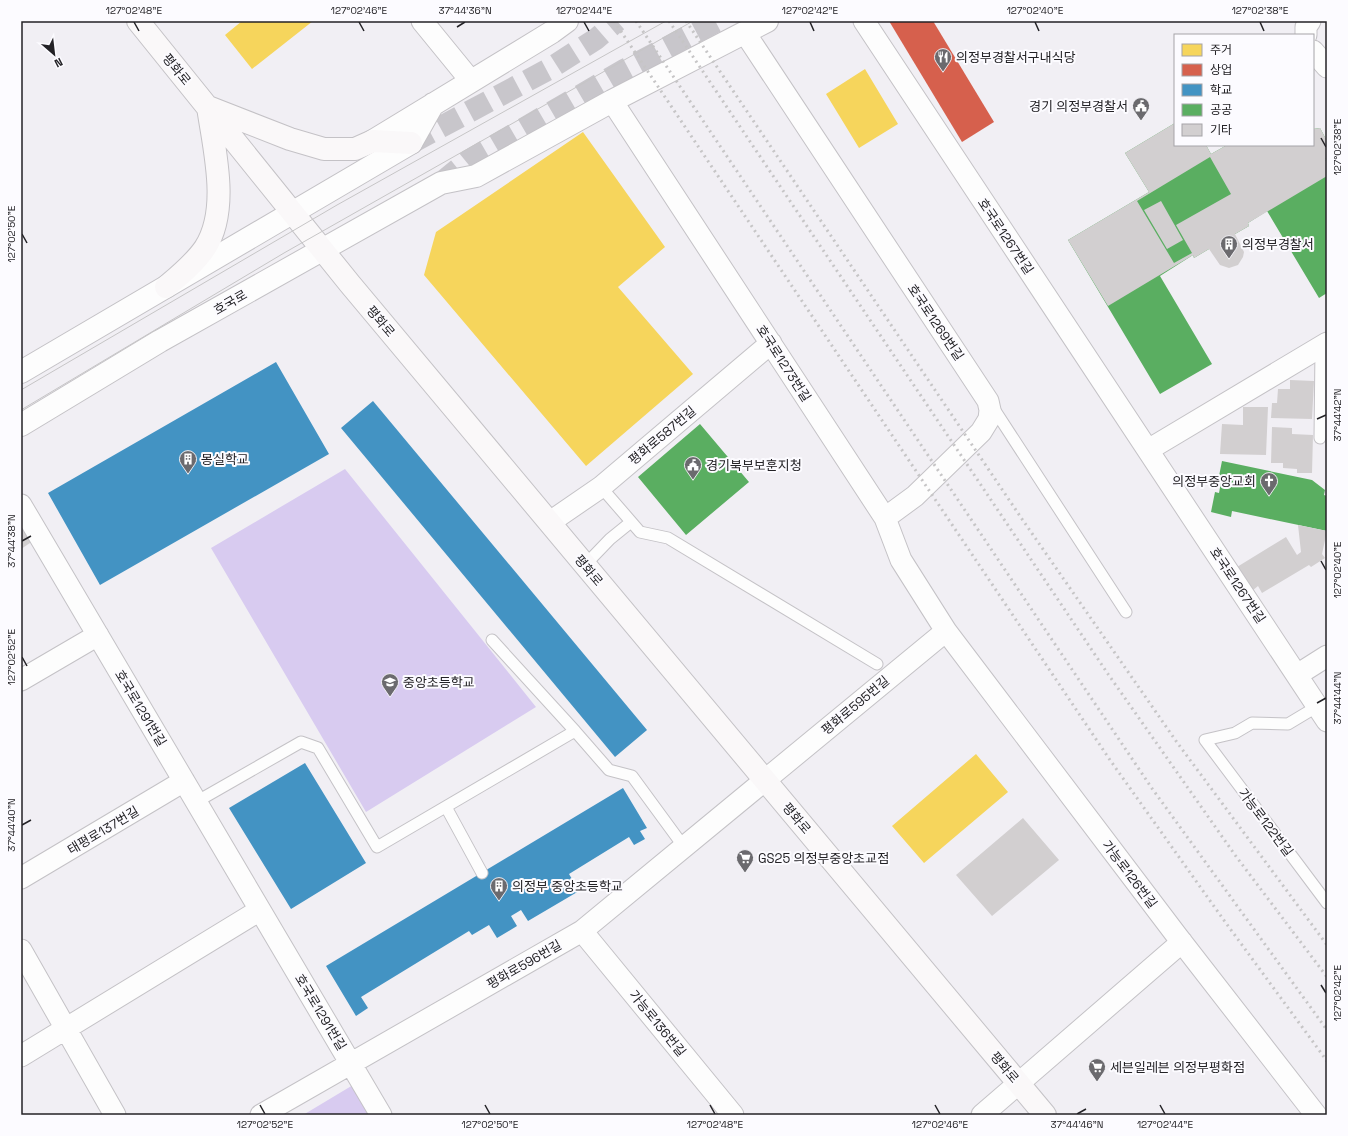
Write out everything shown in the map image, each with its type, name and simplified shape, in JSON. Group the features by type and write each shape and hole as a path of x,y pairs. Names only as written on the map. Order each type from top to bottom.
{"main road":[{"name":"평화로","path":"138,21 323,250 1045,1115"},
{"path":"166,286 192,264 206,247 214,224 219,187 208,107 310,146 330,149 356,149 373,141 411,143"}],"street":[{"path":"422,21 471,81"},
{"path":"373,141 552,32 567,21"},
{"name":"호국로","path":"21,425 160,341 441,183 476,176 612,101 745,34 767,21"},
{"name":"호국로1267번길","path":"864,21 1322,713"},
{"path":"1306,34 1306,27 1310,21"},
{"name":"호국로1269번길","path":"745,34 988,400"},
{"path":"1314,52 1327,67"},
{"name":"호국로1273번길","path":"612,101 885,518 901,560 946,631"},
{"path":"21,372 411,143 433,104"},
{"name":"평화로587번길","path":"550,522 601,487 771,343"},
{"path":"1148,450 1324,345"},
{"path":"885,518 915,496 981,432 989,419 990,410 988,400"},
{"name":"호국로1291번길","path":"21,505 381,1115"},
{"name":"평화로595번길","path":"765,780 946,631"},
{"name":"가능로126번길","path":"946,631 1182,942 1316,1115"},
{"path":"21,680 98,635"},
{"path":"1297,675 1327,656"},
{"name":"평화로596번길","path":"261,1115 582,931 765,780"},
{"name":"태평로137번길","path":"21,878 184,781"},
{"path":"21,1056 260,910"},
{"name":"가능로136번길","path":"582,931 733,1115"},
{"path":"982,1115 1182,942"},
{"path":"21,950 115,1115"}],"lane":[{"path":"1320,438 1324,345"},
{"name":"호국로1269번길","path":"988,400 1126,612"},
{"path":"601,487 640,532 668,538 877,664"},
{"path":"585,564 610,539 631,522"},
{"path":"492,640 609,770 632,776 684,847"},
{"name":"가능로122번길","path":"1322,713 1288,724 1252,723 1235,733 1206,740 1327,903"},
{"path":"196,802 301,742 318,748 377,847 574,731"},
{"path":"446,807 482,872"}],"shaded area":[{"path":"345,469 536,707 366,812 211,548"},
{"path":"353,1085 371,1115 303,1115"}],"building: 주거":[{"path":"242,21 313,21 252,69 225,35"},
{"path":"865,69 898,124 859,148 826,94"},
{"path":"583,132 665,247 618,287 693,374 586,466 424,275 436,232"},
{"path":"976,754 1008,792 924,863 892,826"}],"building: 상업":[{"path":"889,21 933,21 994,122 962,142"}],"building: 학교":[{"name":"몽실학교","path":"276,362 329,454 100,585 48,493"},
{"path":"373,401 647,730 615,757 341,428"},
{"path":"305,763 366,863 291,909 229,808"},
{"name":"의정부 중앙초등학교","path":"623,788 647,828 640,831 645,839 634,845 629,837 569,874 579,891 528,921 521,910 511,916 517,926 497,938 489,925 472,935 469,931 361,997 368,1008 356,1016 326,966"}],"building: 공공":[{"path":"1174,124 1174,146 1207,146 1211,154 1225,146 1314,146 1314,129 1320,128 1327,141 1327,158 1325,159 1327,163 1327,293 1319,298 1267,211 1248,223 1249,226 1235,234 1232,229 1227,232 1238,254 1229,262 1223,259 1212,241 1207,245 1209,249 1194,258 1193,255 1160,276 1212,364 1160,394 1068,240 1149,192 1125,153","holes":["1214,223 1222,225 1222,235 1217,238 1211,236 1209,227"]},
{"name":"의정부경찰서","path":"1217,225 1221,232 1214,235 1211,232 1211,228","holes":["1217,227 1219,232 1213,232 1213,229"]},
{"name":"경기북부보훈지청","path":"700,424 749,482 686,535 638,477"},
{"path":"1222,461 1312,480 1325,490 1324,495 1327,496 1327,531 1232,511 1231,517 1211,512 1215,492 1219,493 1221,482 1218,481"}],"building: 기타":[{"path":"1174,124 1174,146 1207,146 1211,154 1225,146 1314,146 1314,129 1320,128 1327,141 1327,158 1325,159 1327,163 1327,176 1248,223 1249,226 1235,234 1244,252 1238,265 1229,268 1220,265 1209,249 1194,258 1193,255 1108,306 1068,240 1149,192 1125,153","holes":["1210,157 1231,194 1176,225 1192,253 1174,263 1137,201"]},
{"path":"1161,201 1183,240 1167,249 1144,210"},
{"path":"1290,380 1314,381 1312,419 1271,418 1272,403 1277,403 1278,389 1290,389"},
{"path":"1243,407 1268,407 1266,455 1220,454 1222,424 1243,425"},
{"path":"1272,427 1292,428 1292,434 1313,435 1312,473 1297,473 1297,469 1283,468 1283,463 1271,463"},
{"path":"21,521 33,541 21,549"},
{"path":"1298,525 1327,531 1322,554 1325,558 1311,567 1309,565 1262,593 1258,586 1252,591 1237,567 1286,537 1297,555 1301,552"},
{"path":"1023,818 1059,860 992,916 956,875"}],"tunnel":[{"path":"411,143 549,69 596,39 617,21"},
{"path":"441,183 468,161 624,70 717,21"}],"tram line":[{"path":"21,390 337,205 666,21"},
{"path":"21,410 284,253 693,21"}],"railway":[{"path":"614,21 1110,760 1223,919 1327,1061"},
{"path":"636,21 1151,787 1327,1030"},
{"path":"669,21 1108,674 1235,855 1327,977"},
{"path":"686,21 1022,519 1176,741 1327,945"}],"place":[{"name":"의정부경찰서구내식당","path":"943,72"},
{"name":"경기 의정부경찰서","path":"1141,121"},
{"name":"의정부경찰서","path":"1229,259"},
{"name":"몽실학교","path":"188,474"},
{"name":"경기북부보훈지청","path":"693,480"},
{"name":"의정부중앙교회","path":"1269,496"},
{"name":"중앙초등학교","path":"390,697"},
{"name":"GS25 의정부중앙초교점","path":"745,873"},
{"name":"의정부 중앙초등학교","path":"499,901"},
{"name":"세븐일레븐 의정부평화점","path":"1097,1082"}]}
